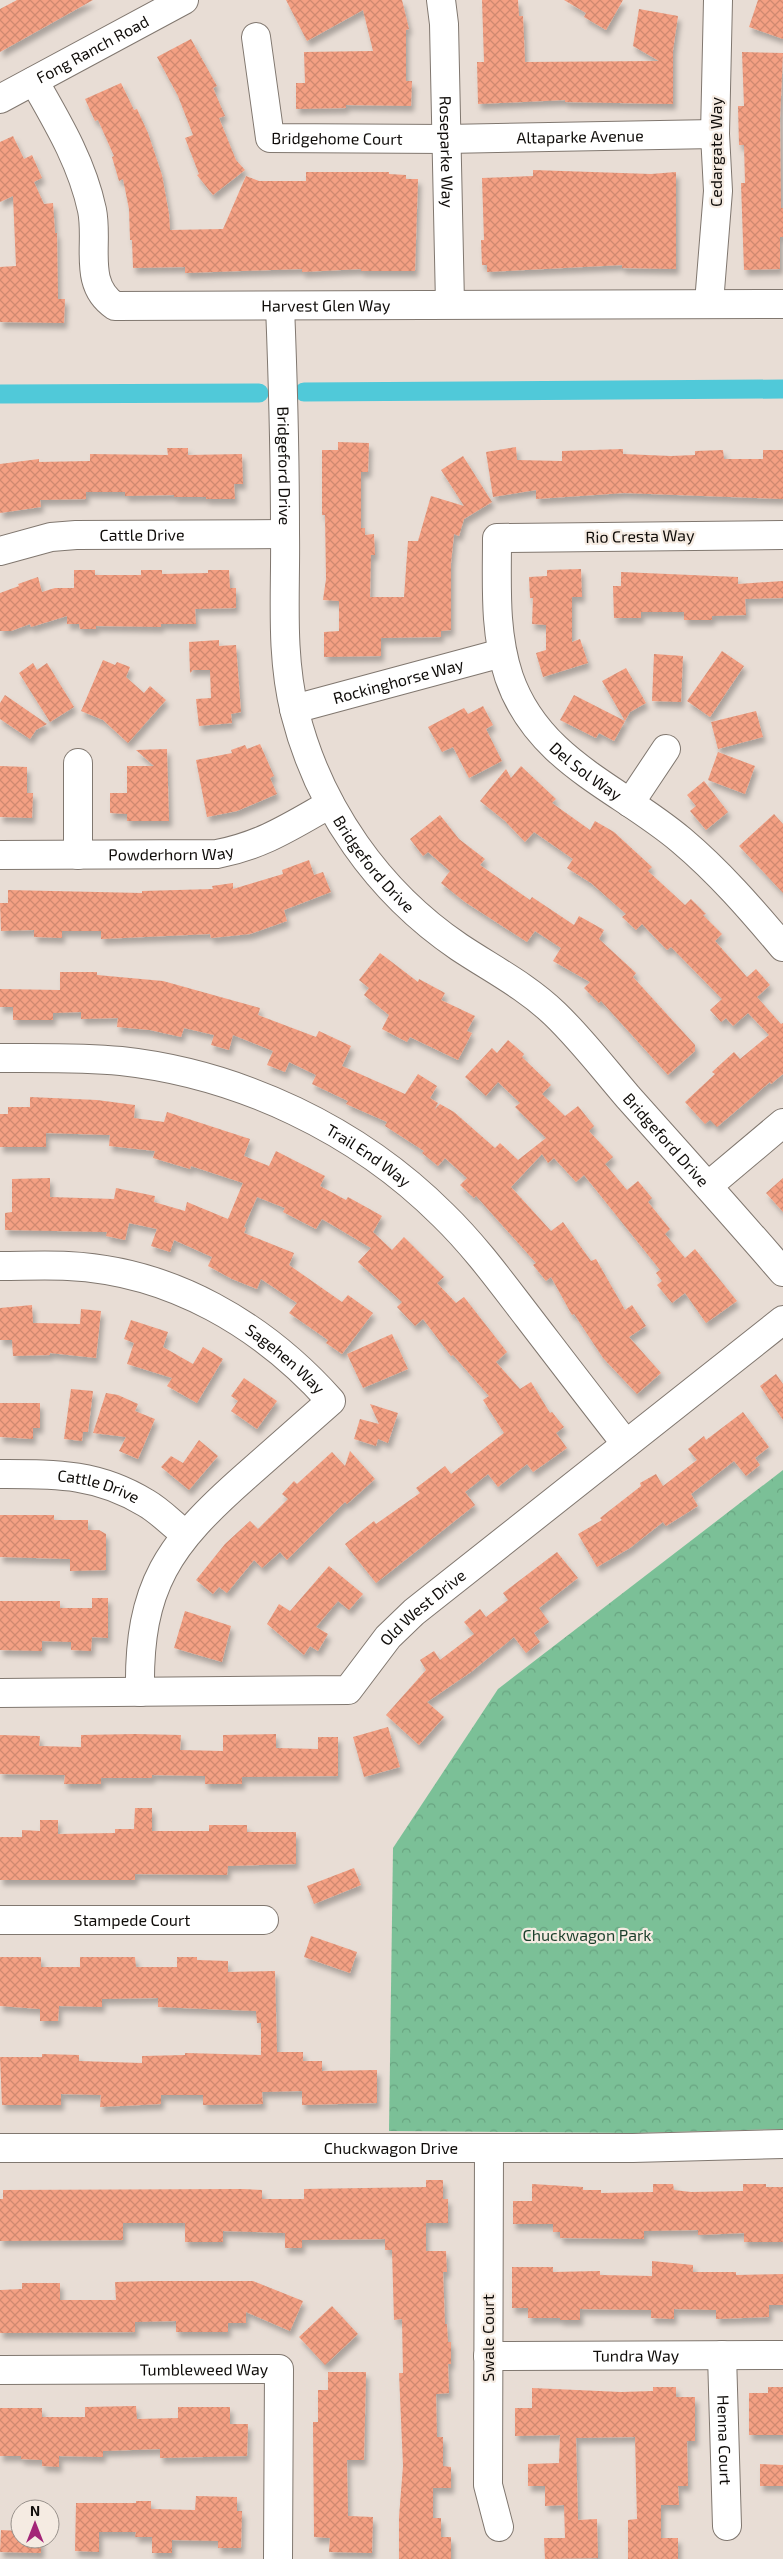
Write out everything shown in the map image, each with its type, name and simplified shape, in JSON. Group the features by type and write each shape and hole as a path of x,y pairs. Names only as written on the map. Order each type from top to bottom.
{"street":[{"name":"Fong Ranch Road","path":"0,99 34,81 143,10 184,0"},
{"name":"Roseparke Way","path":"441,0 444,24 450,304"},
{"name":"Cedargate Way","path":"709,303 718,191 715,134 718,0"},
{"name":"Bridgehome Court","path":"256,37 270,138 446,139"},
{"name":"Harvest Glen Way","path":"34,81 71,146 84,180 93,212 96,285 104,298 115,306 783,304"},
{"name":"Altaparke Avenue","path":"446,139 715,134"},
{"name":"Bridgeford Drive","path":"280,306 285,534 285,652 294,709 312,766 330,804 368,862 395,894 426,922 459,947 527,990 557,1016 783,1272"},
{"name":"Cattle Drive","path":"0,551 51,537 76,535 285,534"},
{"name":"Rio Cresta Way","path":"496,538 783,535"},
{"name":"Del Sol Way","path":"496,538 497,608 502,653 515,690 528,715 545,738 580,770 630,803 680,840 712,868 783,946"},
{"name":"Rockinghorse Way","path":"294,709 502,653"},
{"path":"630,803 666,748"},
{"path":"78,763 78,855"},
{"name":"Powderhorn Way","path":"0,855 217,854 242,849 266,841 330,804"},
{"name":"Trail End Way","path":"0,1058 84,1058 122,1062 197,1076 233,1086 287,1107 370,1154 429,1202 482,1258 626,1444"},
{"path":"708,1186 783,1123"},
{"name":"Sagehen Way","path":"0,1266 69,1266 107,1270 145,1279 182,1292 217,1308 251,1327 282,1350 331,1400 205,1512 185,1534 160,1574 149,1602 142,1630 139,1660 140,1692"},
{"name":"Old West Drive","path":"0,1693 348,1690 388,1637 414,1612 783,1320"},
{"name":"Cattle Drive","path":"0,1474 81,1476 109,1484 148,1504 185,1534"},
{"name":"Stampede Court","path":"0,1920 264,1920"},
{"name":"Chuckwagon Drive","path":"0,2148 489,2148 783,2144"},
{"name":"Swale Court","path":"489,2148 488,2485 499,2527"},
{"name":"Tundra Way","path":"488,2356 783,2354"},
{"name":"Henna Court","path":"722,2355 727,2526"},
{"name":"Tumbleweed Way","path":"0,2370 279,2370 278,2559"}],"green space":[{"name":"Chuckwagon Park","path":"783,1470 783,2129 635,2133 389,2131 393,1848 498,1689"}],"building":[{"path":"17,0 93,0 0,52 0,9"},
{"path":"286,0 402,0 409,29 406,30 406,81 412,81 411,106 346,105 346,108 296,109 296,83 305,83 304,52 373,51 363,10 307,41"},
{"path":"482,0 518,0 519,16 523,16 525,62 659,61 633,46 639,9 678,16 673,50 673,104 565,102 565,100 478,104 477,62 484,62"},
{"path":"564,0 623,0 606,30 584,17 586,13"},
{"path":"758,0 783,0 783,39 749,27"},
{"path":"191,39 217,86 213,88 225,116 219,118 236,160 245,170 213,195 197,175 199,174 185,138 193,135 178,96 157,57"},
{"path":"742,52 783,53 780,118 783,237 780,237 780,269 744,270 741,183 745,183 744,145 739,145 738,106 744,106"},
{"path":"121,83 134,110 137,109 148,133 162,175 170,230 223,229 246,176 259,181 306,181 306,172 389,172 389,174 406,175 406,179 418,179 415,271 361,271 361,269 302,272 302,269 185,273 185,267 133,268 129,209 123,179 119,181 112,157 114,156 98,120 95,121 85,99"},
{"path":"13,136 24,159 32,155 42,178 34,182 44,204 53,203 55,233 57,233 58,299 65,299 64,323 0,322 0,267 16,266 13,196 0,202 0,142"},
{"path":"533,170 651,174 676,172 676,269 622,268 622,265 487,272 487,265 482,265 481,240 484,240 482,178 533,176"},
{"path":"338,442 369,443 368,472 361,472 361,528 365,528 365,535 374,534 375,555 371,555 370,597 404,597 408,541 418,541 431,496 464,506 441,470 463,456 492,502 464,519 459,536 454,534 451,563 451,630 441,631 441,637 381,638 381,656 324,657 324,632 339,631 339,601 323,600 326,579 325,515 322,515 322,450 338,450"},
{"path":"516,447 517,460 562,461 562,451 623,449 623,454 671,456 695,455 695,451 723,450 724,459 763,459 763,450 783,450 783,499 624,493 536,499 536,490 493,497 486,452"},
{"path":"167,448 188,448 188,455 242,454 243,484 234,484 235,499 174,497 174,495 125,496 125,492 86,492 86,499 40,500 41,507 0,513 0,464 39,459 39,462 90,461 90,454 168,455"},
{"path":"581,569 582,597 572,597 572,642 580,639 588,663 543,677 536,653 546,650 546,625 532,624 533,598 530,598 529,577 547,576 547,570"},
{"path":"74,570 95,570 95,575 141,575 141,570 162,570 162,574 208,573 208,570 229,570 230,588 236,588 236,608 195,609 196,624 161,624 161,627 96,626 96,629 80,629 79,624 67,624 67,616 31,627 30,624 11,631 0,631 0,593 38,577 42,592 55,588 74,588"},
{"path":"621,572 738,577 738,584 783,581 783,598 745,599 746,615 712,616 712,620 684,620 684,612 641,612 641,618 614,618 613,586 621,586"},
{"path":"219,640 219,646 236,645 241,712 231,714 232,723 199,726 196,699 211,698 210,670 193,670 190,673 189,642"},
{"path":"722,651 744,666 710,717 687,701"},
{"path":"654,654 683,656 681,702 652,701"},
{"path":"103,660 115,665 117,662 130,667 126,677 144,693 150,686 166,700 128,743 103,720 81,711"},
{"path":"33,663 37,670 47,663 74,707 50,722 19,673"},
{"path":"626,668 646,703 630,712 625,721 602,681"},
{"path":"5,695 47,724 36,730 30,739 0,719 0,703"},
{"path":"574,695 625,721 614,741 599,733 596,738 560,720"},
{"path":"483,706 493,725 486,729 502,761 469,778 453,747 442,752 428,727 464,708 468,714"},
{"path":"756,711 763,737 718,749 711,722"},
{"path":"260,744 274,776 270,778 277,794 237,811 207,817 196,760 232,753 231,750 245,745 247,749"},
{"path":"167,749 169,821 127,821 127,814 110,813 110,793 127,793 127,766 154,766 136,750"},
{"path":"718,752 755,766 745,794 708,780"},
{"path":"0,766 27,767 27,793 33,793 32,818 0,817"},
{"path":"521,766 556,799 552,803 590,830 595,821 614,832 652,867 648,871 685,905 691,899 706,914 703,915 722,934 715,941 747,977 756,969 770,985 757,997 781,1024 783,1023 783,1074 771,1084 770,1082 717,1127 710,1120 705,1124 685,1102 715,1074 712,1072 734,1052 740,1059 769,1035 748,1013 733,1026 726,1018 721,1022 710,1010 722,999 671,947 667,950 642,924 636,930 622,917 626,914 591,883 567,868 573,859 534,832 525,842 505,821 480,801 506,769 511,778"},
{"path":"704,781 728,812 706,830 690,811 696,806 687,795"},
{"path":"774,814 783,824 783,893 739,846"},
{"path":"440,815 459,839 485,859 480,865 530,900 532,897 574,925 579,916 604,930 599,939 636,973 633,977 695,1045 695,1051 668,1075 601,1001 599,1003 584,988 590,982 553,961 561,948 535,931 527,942 465,902 441,883 450,871 428,852 423,856 410,839"},
{"path":"309,860 314,875 323,872 331,892 284,910 287,921 250,934 211,938 210,934 101,939 101,931 62,931 62,938 34,937 34,930 1,931 0,903 8,903 8,890 142,893 142,891 213,889 212,886 233,883 233,889 283,874 282,870"},
{"path":"380,953 418,982 419,979 445,993 441,1000 475,1016 467,1031 472,1033 458,1060 410,1037 407,1042 382,1029 389,1015 364,995 369,988 359,980"},
{"path":"60,972 97,972 97,975 163,981 260,1008 258,1015 316,1037 319,1031 351,1046 342,1066 405,1094 418,1074 437,1086 430,1098 438,1103 434,1110 440,1104 454,1112 495,1148 500,1143 518,1160 546,1138 515,1107 520,1103 498,1082 486,1096 465,1077 492,1048 497,1053 508,1040 524,1054 522,1057 551,1085 542,1094 565,1116 578,1106 594,1126 589,1131 613,1157 605,1164 627,1190 638,1181 652,1198 648,1202 670,1229 665,1234 685,1258 695,1249 737,1301 706,1323 685,1293 672,1303 657,1285 662,1281 656,1273 660,1270 584,1175 576,1182 554,1158 548,1163 542,1154 511,1187 551,1231 563,1222 591,1261 596,1259 625,1310 632,1305 646,1326 629,1337 661,1373 637,1394 603,1358 574,1314 572,1315 551,1277 546,1281 533,1265 536,1263 476,1196 474,1198 460,1185 467,1178 445,1158 438,1166 422,1153 424,1151 385,1126 387,1122 346,1104 348,1101 312,1084 316,1075 289,1062 285,1072 267,1065 273,1051 233,1035 229,1050 211,1045 214,1035 184,1028 181,1037 150,1030 117,1027 118,1018 81,1019 81,1012 53,1013 53,1020 13,1020 13,1007 0,1007 0,989 60,990"},
{"path":"30,1097 97,1100 135,1105 134,1118 164,1122 167,1112 250,1139 244,1156 269,1166 276,1151 325,1176 320,1186 346,1200 348,1197 382,1216 373,1232 392,1250 404,1237 444,1277 437,1283 456,1303 464,1297 507,1352 496,1362 520,1389 531,1382 550,1413 552,1412 564,1427 556,1433 567,1448 533,1472 527,1464 498,1487 488,1474 465,1492 475,1505 376,1583 345,1544 374,1521 376,1524 420,1493 416,1488 445,1466 451,1474 504,1433 483,1400 489,1396 453,1355 451,1356 423,1319 415,1326 397,1307 402,1302 358,1262 371,1248 322,1219 316,1229 283,1212 285,1208 257,1197 244,1227 246,1228 244,1233 294,1253 289,1265 342,1302 348,1295 373,1313 342,1354 326,1343 328,1340 289,1313 297,1303 261,1279 257,1289 232,1279 208,1266 212,1257 174,1240 170,1252 151,1246 157,1229 129,1223 125,1240 106,1236 107,1232 5,1230 5,1213 12,1212 12,1179 50,1178 50,1197 114,1199 116,1188 155,1196 154,1202 185,1211 187,1202 228,1219 243,1183 191,1166 190,1169 153,1158 155,1151 109,1146 110,1135 46,1133 46,1147 0,1147 0,1114 8,1114 8,1107 30,1107"},
{"path":"783,1178 783,1212 766,1193"},
{"path":"32,1305 33,1323 80,1324 81,1309 101,1311 96,1358 50,1353 50,1355 13,1356 12,1340 0,1340 0,1308"},
{"path":"131,1320 168,1332 163,1347 193,1364 203,1347 223,1359 197,1403 167,1386 172,1378 127,1364 134,1343 124,1339"},
{"path":"392,1334 408,1369 363,1388 347,1354"},
{"path":"776,1374 783,1384 783,1420 760,1386"},
{"path":"244,1378 277,1401 257,1429 231,1411 238,1401 231,1396"},
{"path":"71,1389 93,1391 88,1432 83,1432 82,1441 64,1439"},
{"path":"106,1393 118,1395 138,1404 135,1411 155,1419 138,1459 119,1451 126,1437 93,1433"},
{"path":"0,1403 40,1403 40,1428 33,1428 33,1439 0,1437"},
{"path":"370,1404 398,1413 388,1443 378,1439 376,1446 354,1439 360,1419 379,1424"},
{"path":"743,1412 769,1447 755,1458 760,1465 746,1476 734,1461 691,1494 698,1506 666,1526 663,1522 630,1548 597,1567 578,1534 602,1520 600,1518 641,1486 640,1483 656,1474 663,1486 697,1460 688,1449 704,1436 706,1440"},
{"path":"199,1440 218,1456 189,1490 161,1467 171,1456 183,1463"},
{"path":"350,1451 375,1479 347,1504 345,1502 287,1560 280,1552 262,1568 254,1560 227,1593 219,1587 213,1594 196,1580 225,1544 250,1521 258,1529 288,1499 282,1494 294,1481 297,1484 332,1452 345,1466"},
{"path":"0,1515 54,1515 54,1520 88,1520 88,1530 99,1530 106,1534 106,1570 70,1571 70,1559 0,1557"},
{"path":"557,1552 578,1578 539,1608 549,1622 534,1633 540,1642 526,1653 514,1637 471,1672 427,1702 444,1717 419,1745 386,1715 426,1670 420,1660 434,1651 440,1660 474,1634 464,1622 480,1609 486,1617 508,1600 503,1593"},
{"path":"329,1566 363,1594 349,1610 338,1601 316,1627 328,1634 318,1651 310,1646 304,1655 267,1624 279,1604 290,1611"},
{"path":"92,1598 108,1598 108,1638 92,1637 91,1651 71,1650 71,1642 42,1641 42,1651 0,1650 0,1601 60,1601 60,1608 92,1608"},
{"path":"185,1611 231,1626 222,1662 174,1648"},
{"path":"388,1727 400,1767 364,1777 353,1737"},
{"path":"276,1734 276,1748 318,1749 318,1737 338,1737 338,1776 242,1777 242,1784 205,1784 205,1776 152,1775 152,1778 101,1778 101,1784 64,1784 65,1775 0,1774 0,1735 40,1736 39,1746 81,1747 81,1735 181,1735 180,1750 223,1751 223,1735"},
{"path":"135,1808 152,1808 152,1831 209,1831 209,1825 247,1825 247,1832 296,1832 296,1864 228,1866 227,1875 135,1874 135,1880 0,1880 0,1837 22,1837 22,1830 40,1831 40,1820 58,1820 58,1834 115,1833 115,1829 134,1829"},
{"path":"354,1868 361,1885 314,1904 307,1886"},
{"path":"311,1936 357,1952 350,1973 304,1957"},
{"path":"0,1957 41,1957 41,1967 80,1967 80,1957 135,1957 136,1967 177,1967 177,1957 197,1957 197,1960 228,1961 228,1972 275,1971 277,2052 303,2052 303,2061 322,2061 322,2071 377,2070 377,2103 302,2105 302,2091 262,2092 263,2104 203,2105 203,2095 161,2095 161,2104 100,2107 101,2095 61,2094 61,2105 2,2105 0,2057 42,2057 42,2054 79,2055 79,2061 142,2063 142,2056 185,2055 185,2053 261,2055 261,2023 257,2023 256,2011 158,2007 158,1998 102,1999 102,2007 59,2006 58,2021 40,2021 40,2009 0,2006"},
{"path":"426,2180 443,2180 443,2199 448,2199 448,2223 426,2223 426,2251 446,2251 447,2272 443,2272 445,2324 447,2324 448,2342 451,2342 451,2364 448,2364 449,2393 436,2394 437,2437 443,2437 443,2466 451,2467 451,2488 433,2488 433,2518 441,2518 441,2537 451,2537 451,2559 399,2559 399,2517 403,2466 399,2373 403,2373 402,2319 394,2320 392,2250 385,2250 385,2239 302,2240 302,2248 285,2248 285,2233 223,2231 223,2242 185,2242 185,2223 123,2223 123,2240 0,2241 0,2199 3,2199 3,2190 243,2189 262,2190 262,2199 304,2199 304,2189 426,2187"},
{"path":"532,2184 583,2187 583,2190 601,2190 601,2193 653,2192 653,2184 673,2184 674,2190 691,2192 743,2191 743,2184 766,2184 766,2187 783,2187 783,2242 744,2242 744,2233 698,2235 698,2230 644,2231 644,2239 560,2238 560,2232 553,2232 553,2224 513,2224 513,2201 532,2201"},
{"path":"652,2261 693,2265 693,2272 736,2272 736,2275 783,2274 783,2305 769,2305 769,2317 716,2319 716,2310 674,2309 674,2319 651,2318 651,2310 580,2309 580,2320 560,2320 560,2318 528,2318 528,2308 512,2308 512,2267 553,2267 553,2272 600,2271 600,2275 652,2276"},
{"path":"253,2281 303,2301 290,2331 246,2312 246,2323 228,2323 228,2332 176,2332 176,2321 135,2322 135,2332 0,2333 0,2290 22,2289 22,2283 60,2283 60,2300 116,2300 115,2282"},
{"path":"332,2306 358,2334 325,2365 299,2337"},
{"path":"328,2372 366,2372 364,2460 347,2460 348,2516 373,2517 372,2553 329,2552 330,2538 314,2537 313,2422 318,2422 318,2390 328,2390"},
{"path":"653,2387 676,2387 676,2397 695,2397 695,2441 687,2441 688,2486 678,2486 679,2505 661,2505 661,2538 678,2538 678,2559 628,2559 628,2520 637,2519 635,2437 576,2438 578,2520 597,2519 598,2558 545,2559 544,2538 565,2538 564,2505 545,2506 545,2486 528,2486 528,2464 559,2463 560,2435 515,2436 515,2408 532,2408 532,2388 621,2392 653,2391"},
{"path":"768,2387 783,2387 783,2435 749,2435 749,2393 768,2393"},
{"path":"136,2406 137,2419 178,2418 178,2407 230,2407 230,2424 248,2424 247,2456 160,2458 160,2449 103,2451 103,2457 59,2456 59,2467 42,2466 42,2460 21,2459 21,2456 0,2456 0,2408 42,2408 42,2417 85,2417 85,2407"},
{"path":"760,2464 783,2465 783,2486 760,2486"},
{"path":"196,2496 237,2497 237,2511 242,2511 241,2548 218,2548 218,2541 172,2540 172,2553 152,2553 152,2537 135,2537 136,2532 99,2532 99,2552 75,2551 76,2503 136,2503 136,2501 151,2501 151,2509 195,2510"},
{"path":"1,2530 10,2530 10,2549 41,2549 41,2553 0,2552"}],"waterway":[{"path":"304,392 783,389"},
{"path":"0,394 259,393"}]}
